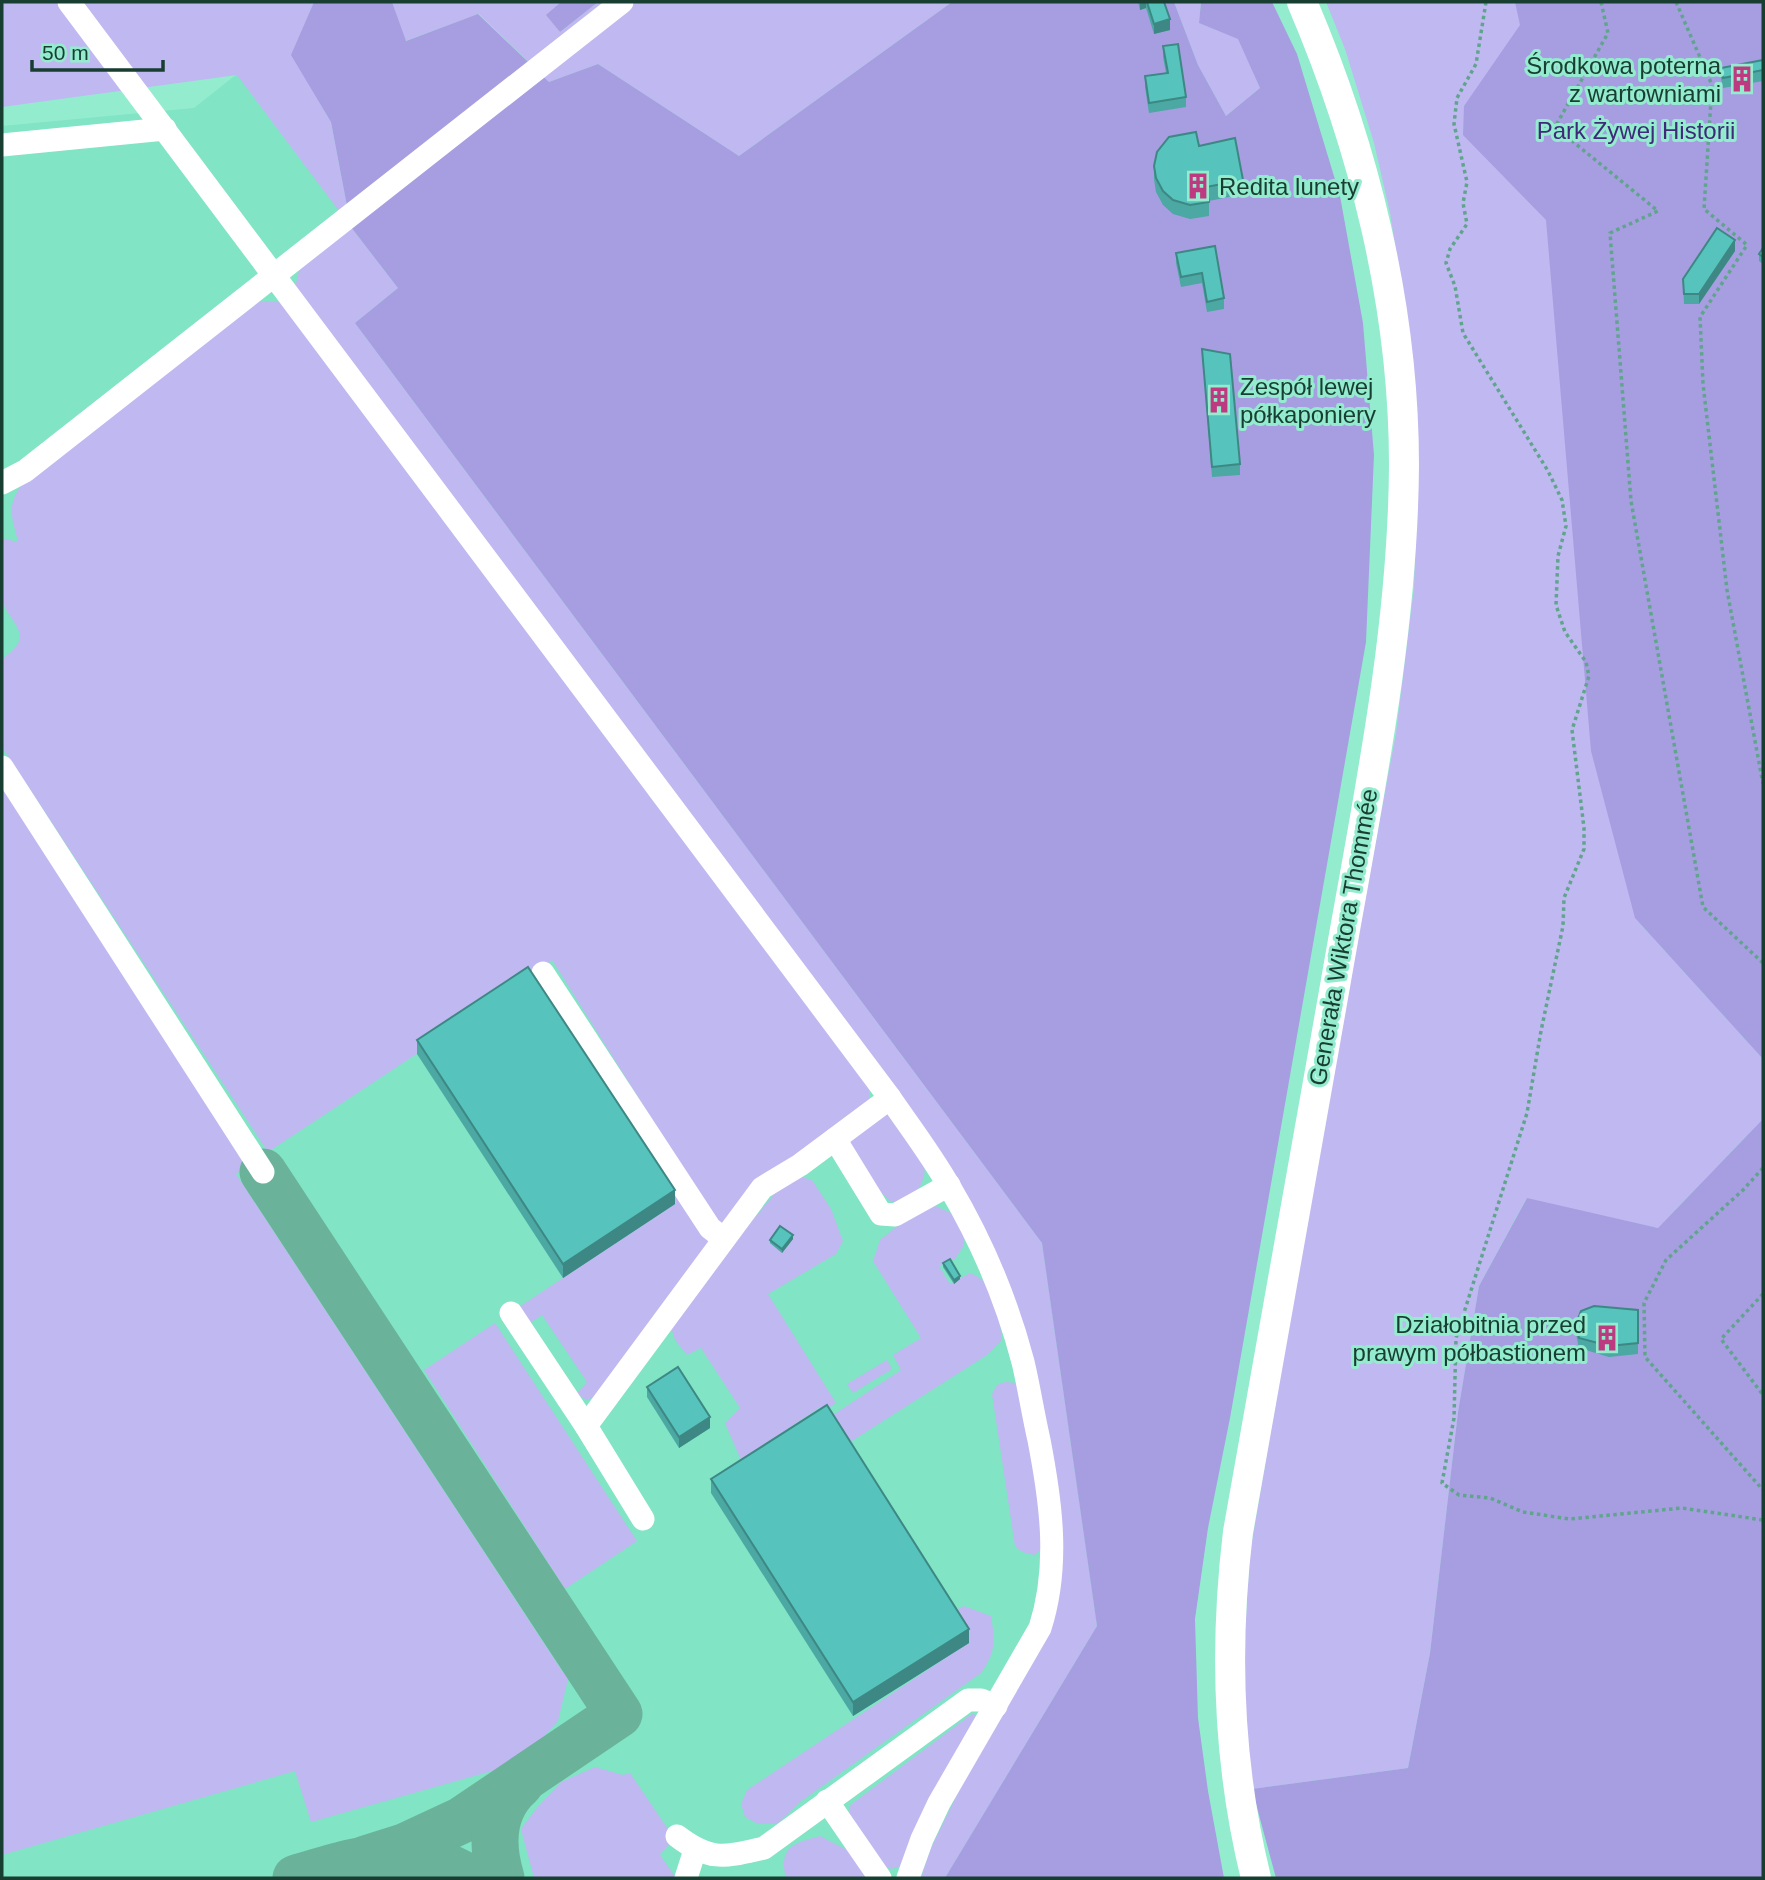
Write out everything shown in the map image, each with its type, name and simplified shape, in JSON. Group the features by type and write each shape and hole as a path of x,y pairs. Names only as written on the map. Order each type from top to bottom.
{"main road":[{"name":"Generała Wiktora Thommée","path":"1256,1878 1241,1804 1233,1744 1229,1690 1232,1584 1245,1493 1372,772 1394,626 1403,498 1402,425 1396,351 1375,221 1341,102 1302,2"}],"lane":[{"path":"69,2 890,1098 949,1185 982,1250 1003,1300 1023,1361 1045,1471 1053,1540 1048,1601 1040,1628 939,1803 908,1878"},
{"path":"2,483 25,471 622,2"},
{"path":"2,145 165,129"},
{"path":"2,767 262,1172"},
{"path":"544,973 710,1228 724,1239"},
{"path":"586,1426 762,1188 800,1165 890,1098"},
{"path":"835,1139 881,1214 895,1215 949,1185"},
{"path":"511,1312 643,1519"},
{"path":"677,1836 705,1854 731,1855 764,1848 968,1700 981,1700 996,1706"},
{"path":"827,1801 880,1878"},
{"path":"686,1878 695,1850"}],"path":[{"path":"1486,2 1476,64 1457,98 1454,124 1467,183 1463,203 1466,224 1450,249 1446,264 1455,286 1463,333 1548,471 1562,500 1566,526 1558,556 1556,605 1565,632 1586,662 1589,676 1572,730 1584,828 1584,849 1564,898 1563,926 1527,1113 1456,1338 1454,1418 1441,1483 1460,1494 1490,1498 1523,1512 1570,1519 1682,1508 1763,1520"},
{"path":"1601,2 1608,33 1555,127 1658,211 1610,233 1631,501 1703,907 1763,963"},
{"path":"1676,2 1712,85 1704,209 1747,245 1700,317 1703,384 1727,590 1763,784"},
{"path":"1730,259 1735,262"},
{"path":"1719,276 1724,279"},
{"path":"1707,292 1713,296"},
{"path":"1763,1168 1743,1191 1666,1260 1644,1303 1645,1357 1763,1490"},
{"path":"1763,1294 1721,1339 1763,1395"}],"shaded area":[{"path":"237,74 398,288 355,323 1042,1243 1097,1626 945,1878 2,1878 2,126 194,108"}],"green space":[{"path":"2,2 314,2 292,55 331,122 351,227 237,75 2,107"},
{"path":"314,2 392,2 406,41 478,14 549,82 598,64 739,156 952,2 1174,2 1198,65 1226,116 1260,88 1238,39 1199,23 1201,2 1272,2 1297,54 1340,196 1363,323 1374,455 1366,642 1230,1418 1208,1528 1195,1619 1198,1718 1224,1878 945,1878 1097,1626 1042,1243 355,323 398,288 351,227 331,122 291,55"},
{"path":"392,2 561,2 547,15 560,32 598,2 952,2 739,156 598,64 549,82 479,14 405,41"},
{"path":"561,2 598,2 560,32 546,15"},
{"path":"1174,2 1201,2 1199,23 1239,39 1260,88 1226,116 1198,65"},
{"path":"1326,2 1763,2 1763,763 1635,918 1763,1059 1763,1119 1658,1228 1526,1199 1479,1286 1458,1412 1430,1653 1408,1768 1252,1789 1242,1681 1250,1553 1326,1109 1396,733 1414,587 1417,487 1411,346 1390,213 1374,143 1345,49"},
{"name":"Park Żywej Historii","path":"1515,2 1763,2 1763,1059 1635,918 1591,751 1546,220 1463,135 1464,106 1520,25"},
{"path":"351,227 398,288 355,323 1042,1243 1097,1626 945,1878 921,1878 930,1850 972,1764 1063,1547 974,1210 295,287 299,271"},
{"path":"260,301 278,302 291,311 869,1086 869,1101 720,1228 552,960 521,985 268,1152 2,747 2,659 13,650 20,636 2,599 2,538 18,542 12,512 17,492 22,484"},
{"path":"2,776 253,1162 236,1174 564,1674 570,1670 573,1675 568,1679 558,1721 539,1742 499,1769 311,1822 295,1771 2,1855"},
{"path":"878,1113 891,1115 923,1160 923,1180 904,1205 890,1201 876,1187 848,1140"},
{"path":"1763,1119 1763,1878 1276,1878 1252,1789 1408,1768 1430,1653 1458,1412 1479,1286 1527,1198 1658,1228"},
{"path":"668,1174 710,1240 596,1396 587,1400 576,1394 587,1382 542,1315 530,1323 519,1307 675,1204"},
{"path":"798,1176 812,1180 831,1209 843,1241 836,1254 768,1294 836,1403 824,1411 819,1408 741,1460 725,1423 740,1408 701,1348 687,1355 675,1340 671,1327 713,1267 782,1185"},
{"path":"935,1206 951,1213 965,1238 955,1259 939,1266 950,1284 970,1273 986,1284 998,1311 1001,1341 987,1355 844,1446 827,1419 901,1370 893,1355 921,1338 873,1261 880,1240 915,1212"},
{"path":"495,1323 637,1541 565,1589 424,1370"},
{"path":"887,1360 892,1369 853,1393 847,1384"},
{"path":"1005,1382 1016,1383 1021,1389 1044,1534 1042,1549 1034,1555 1022,1552 1015,1546 992,1394 997,1385"},
{"path":"964,1606 991,1616 993,1646 981,1673 800,1802 777,1824 758,1824 745,1817 741,1804 747,1790 968,1643 950,1613"},
{"path":"973,1713 979,1720 901,1866 891,1869 880,1864 850,1815 849,1806"},
{"path":"595,1767 623,1775 630,1773 674,1838 660,1855 676,1878 534,1878 521,1829 561,1782"},
{"path":"820,1836 851,1852 867,1878 786,1878 784,1859 790,1848"}],"building":[{"path":"1147,2 1164,2 1170,19 1154,24"},
{"path":"1178,44 1186,97 1149,103 1145,76 1168,73 1163,46"},
{"path":"1763,60 1763,70 1723,78 1721,68"},
{"name":"Redita lunety","path":"1196,132 1199,146 1235,138 1243,180 1206,187 1209,202 1190,205 1173,200 1163,191 1156,178 1154,166 1157,152 1169,137"},
{"path":"1717,228 1735,240 1699,294 1684,294 1683,279"},
{"path":"1215,246 1224,298 1207,302 1202,273 1181,277 1176,253"},
{"name":"Zespół lewej półkaponiery","path":"1202,349 1230,354 1240,464 1212,467"},
{"path":"528,967 675,1190 563,1264 417,1040"},
{"path":"780,1226 793,1235 782,1249 770,1240"},
{"path":"950,1259 960,1276 954,1280 943,1263"},
{"name":"Działobitnia przed prawym półbastionem","path":"1594,1306 1638,1310 1638,1343 1609,1346 1579,1338 1576,1324 1581,1311"},
{"path":"678,1367 710,1417 679,1437 647,1387"},
{"path":"827,1405 969,1629 853,1702 711,1479"}],"taxiway":[{"path":"263,1172 619,1714 462,1820 404,1847 366,1859"},
{"path":"501,1878 496,1853 496,1828 503,1805 520,1784"},
{"path":"296,1878 341,1865 384,1857 425,1860 469,1878"}],"place":[{"name":"Środkowa poterna z wartowniami","path":"1742,79"},
{"name":"Redita lunety","path":"1198,186"},
{"name":"Zespół lewej półkaponiery","path":"1219,400"},
{"name":"Działobitnia przed prawym półbastionem","path":"1607,1338"}]}
